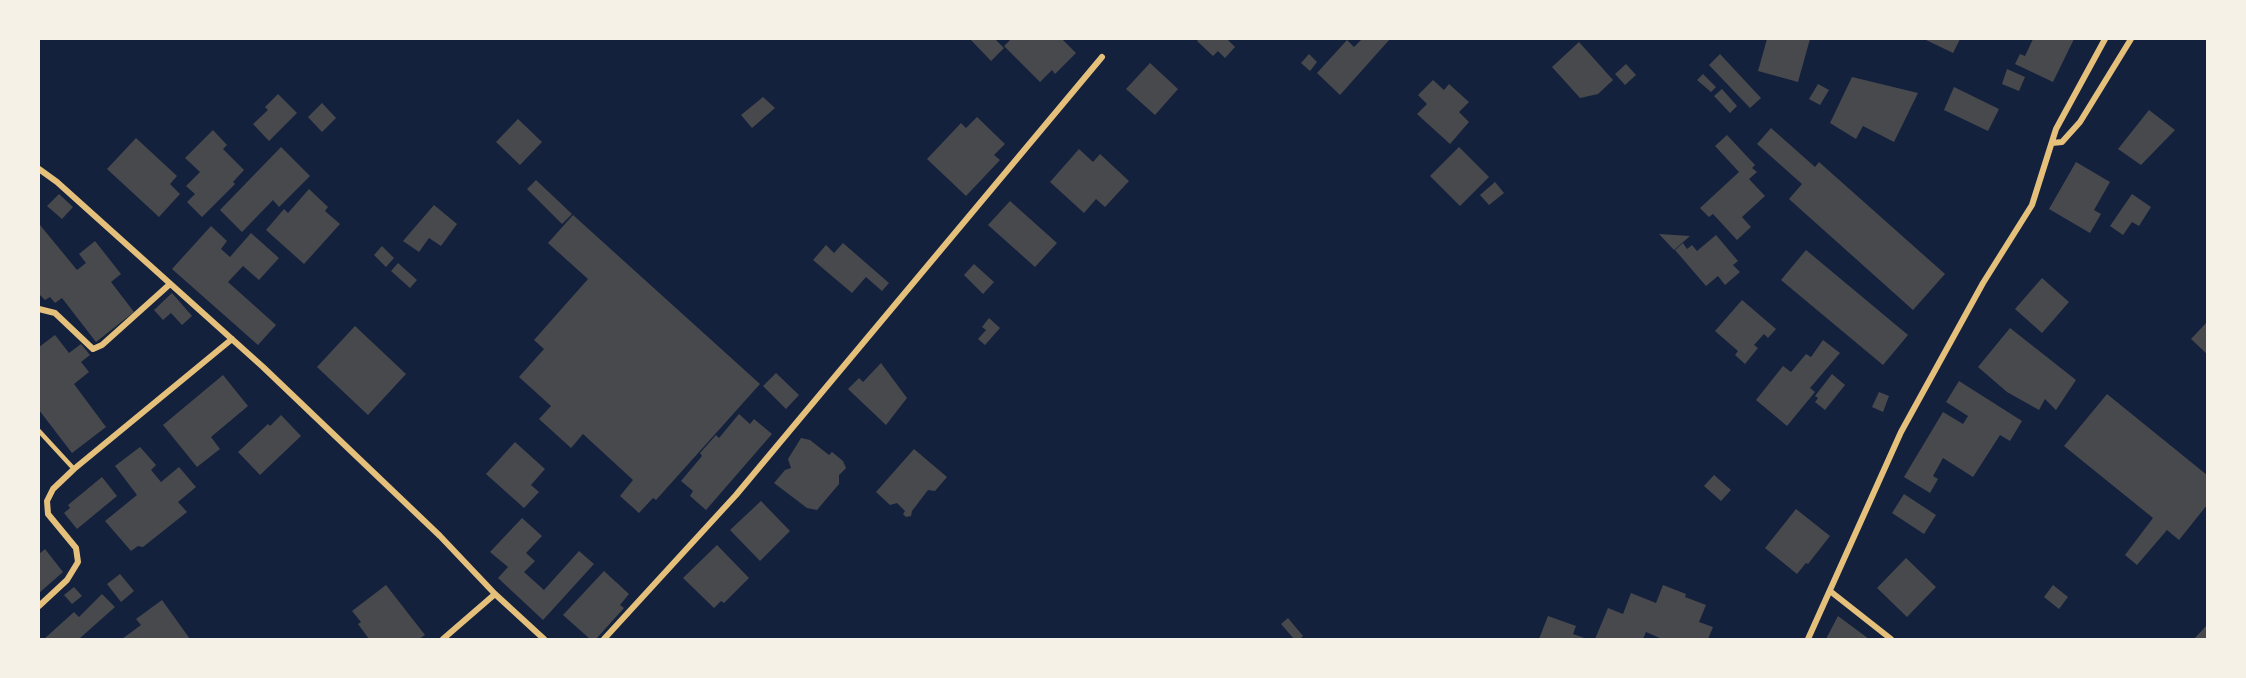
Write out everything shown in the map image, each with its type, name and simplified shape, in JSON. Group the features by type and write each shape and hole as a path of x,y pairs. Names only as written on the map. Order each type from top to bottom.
{"street":[{"path":"1808,639 1901,432 1983,284 2032,205 2056,129 2105,39"},
{"path":"2052,143 2062,142 2080,122 2131,39"},
{"path":"604,639 736,495 1102,57"},
{"path":"39,169 57,182 232,339 440,536 495,594 544,639"},
{"path":"39,309 55,312 93,349 102,345 170,284"},
{"path":"39,606 67,580 78,562 76,548 48,514 47,501 53,489 74,469 232,339"},
{"path":"1830,591 1891,639"},
{"path":"443,639 495,594"}],"lane":[{"path":"39,431 74,469"}],"building":[{"path":"970,39 995,39 1004,48 991,61"},
{"path":"1011,39 1062,39 1076,53 1055,74 1052,70 1040,82 1004,46"},
{"path":"1199,39 1227,39 1235,47 1225,58 1218,51 1213,56 1197,41"},
{"path":"1362,39 1390,39 1340,95 1317,73 1347,40 1354,47"},
{"path":"1767,39 1810,39 1798,82 1758,71"},
{"path":"1924,39 1960,39 1953,53"},
{"path":"2033,39 2074,39 2053,82 2015,64 2020,54 2025,56"},
{"path":"1579,42 1613,80 1598,94 1580,98 1552,67"},
{"path":"1309,54 1317,62 1310,71 1301,63"},
{"path":"1720,54 1761,98 1750,108 1709,65"},
{"path":"1150,63 1178,89 1155,115 1126,89"},
{"path":"1626,64 1636,75 1625,85 1615,74"},
{"path":"2007,69 2025,77 2019,91 2002,84"},
{"path":"1703,74 1716,87 1711,92 1697,80"},
{"path":"1852,77 1918,93 1894,142 1863,126 1856,139 1830,123"},
{"path":"1433,80 1444,90 1449,84 1469,102 1459,112 1469,122 1450,144 1417,114 1427,104 1418,95"},
{"path":"1818,84 1829,90 1820,105 1809,99"},
{"path":"1954,87 1999,109 1988,131 1944,110"},
{"path":"1722,89 1737,106 1730,113 1714,96"},
{"path":"278,94 297,113 269,141 253,124 268,110 265,107"},
{"path":"763,97 775,108 752,128 741,115"},
{"path":"322,103 336,118 322,132 308,117"},
{"path":"2149,110 2175,130 2141,165 2118,149"},
{"path":"977,117 1005,144 994,155 1000,160 966,196 927,159 961,123 966,128"},
{"path":"518,119 542,142 520,165 496,142"},
{"path":"1771,128 1815,167 1819,162 1945,274 1913,310 1789,199 1802,184 1757,144"},
{"path":"213,130 227,145 223,149 244,170 233,182 235,184 202,217 187,202 195,194 186,186 200,172 185,158"},
{"path":"1727,135 1755,165 1752,168 1757,172 1749,179 1765,196 1742,217 1751,227 1737,240 1713,214 1709,217 1700,208 1739,172 1715,146"},
{"path":"136,138 177,176 170,184 180,194 159,217 107,169"},
{"path":"281,147 310,176 279,207 273,200 242,232 220,210"},
{"path":"1459,147 1489,177 1460,206 1430,176"},
{"path":"1079,149 1093,162 1100,154 1129,181 1105,207 1096,199 1084,213 1050,182"},
{"path":"2076,162 2110,182 2094,210 2101,214 2090,233 2049,209"},
{"path":"536,180 572,214 562,224 527,189"},
{"path":"1495,182 1504,193 1489,205 1480,195"},
{"path":"309,189 328,207 325,211 340,224 304,264 266,230 284,209 288,213"},
{"path":"59,194 73,207 62,219 47,206"},
{"path":"2132,194 2151,207 2139,226 2132,222 2123,235 2110,226"},
{"path":"1010,201 1057,243 1035,267 988,225"},
{"path":"434,205 457,224 441,246 429,238 419,252 403,241"},
{"path":"573,215 760,384 656,500 653,498 639,513 620,496 633,480 583,434 571,448 539,419 551,406 519,377 544,349 534,340 588,279 548,243"},
{"path":"40,225 77,270 86,263 79,254 95,241 121,274 111,282 134,312 96,342 62,298 55,303 50,297 45,300 39,294"},
{"path":"211,226 227,241 221,249 230,257 251,233 279,258 259,280 243,266 228,282 276,325 258,345 172,269"},
{"path":"1659,234 1690,236 1674,250"},
{"path":"1716,235 1738,261 1733,265 1740,272 1725,285 1718,276 1706,286 1675,250 1683,243 1687,249 1692,245 1697,251"},
{"path":"843,243 889,283 882,291 866,277 852,293 813,260 826,245 834,253"},
{"path":"382,246 394,258 386,267 374,255"},
{"path":"1806,250 1908,335 1883,365 1781,280"},
{"path":"398,263 417,280 410,288 391,271"},
{"path":"974,264 994,282 983,294 964,275"},
{"path":"2042,278 2069,302 2042,333 2015,309"},
{"path":"172,293 192,316 182,325 171,313 163,320 154,310"},
{"path":"1742,300 1776,329 1768,338 1764,334 1754,345 1758,348 1745,364 1735,355 1738,351 1715,331"},
{"path":"989,318 1000,328 985,345 978,339 986,330 982,327"},
{"path":"2207,322 2207,354 2191,339"},
{"path":"355,326 406,374 368,415 317,367"},
{"path":"2010,328 2076,380 2056,410 2045,399 2039,410 2007,392 1978,367"},
{"path":"55,335 69,353 81,344 90,355 81,362 89,372 74,384 106,427 72,453 39,410 39,347"},
{"path":"1823,340 1840,353 1810,388 1815,392 1787,426 1756,400 1783,366 1791,372 1806,354 1811,357"},
{"path":"881,363 907,398 886,425 848,389 859,378 863,382"},
{"path":"776,373 799,395 786,409 763,386"},
{"path":"1832,374 1845,385 1825,410 1815,402 1818,398 1815,396"},
{"path":"223,375 248,406 211,437 220,449 197,467 163,425"},
{"path":"1959,381 2022,421 2010,441 2000,435 1973,477 1943,458 1933,476 1938,479 1930,493 1904,477 1943,412 1963,424 1968,416 1946,402"},
{"path":"1879,392 1889,396 1883,412 1872,407"},
{"path":"2107,394 2207,475 2207,505 2179,540 2167,530 2137,565 2125,555 2153,518 2064,446"},
{"path":"739,414 750,424 754,419 772,434 706,510 690,496 693,491 681,481 702,456 700,453 716,435 719,438"},
{"path":"281,415 301,436 260,475 238,452"},
{"path":"801,438 810,440 829,455 832,452 843,461 846,468 839,475 839,484 817,510 807,508 774,483 785,470 791,468 788,459"},
{"path":"515,442 545,469 531,485 539,492 524,508 486,474"},
{"path":"140,447 156,465 151,470 161,482 179,467 196,487 178,502 187,512 143,547 138,546 131,551 105,521 137,495 115,466"},
{"path":"914,449 947,477 935,491 928,490 912,511 911,516 906,517 903,514 905,511 897,503 890,505 876,492"},
{"path":"1714,475 1731,490 1721,501 1704,486"},
{"path":"102,477 117,496 77,529 64,513 70,508 68,505"},
{"path":"1904,494 1936,515 1924,534 1892,513"},
{"path":"761,501 790,531 760,561 730,530"},
{"path":"1796,509 1830,536 1797,574 1765,548"},
{"path":"522,518 542,536 526,553 535,561 524,572 544,590 579,551 594,564 543,620 498,578 508,567 490,552"},
{"path":"717,545 749,578 724,603 721,601 714,608 683,578"},
{"path":"45,549 63,572 39,593 39,554"},
{"path":"1906,558 1936,587 1907,617 1877,588"},
{"path":"604,571 629,594 620,605 624,608 596,639 590,639 563,615"},
{"path":"120,574 134,591 121,602 107,584"},
{"path":"386,585 425,635 419,639 369,639 358,624 361,622 352,611"},
{"path":"1663,585 1706,605 1699,622 1713,627 1708,639 1662,639 1646,632 1643,639 1595,639 1608,608 1623,614 1631,593 1656,603"},
{"path":"2053,585 2068,597 2059,609 2044,597"},
{"path":"74,587 82,596 72,604 64,595"},
{"path":"102,594 115,607 79,639 44,639 74,612 79,617"},
{"path":"162,600 190,639 122,639 141,625 136,619"},
{"path":"1548,616 1576,626 1573,634 1587,639 1539,639"},
{"path":"1838,616 1869,639 1826,639"},
{"path":"1288,618 1303,636 1300,639 1294,639 1281,624"},
{"path":"2207,625 2207,639 2194,639"}]}
